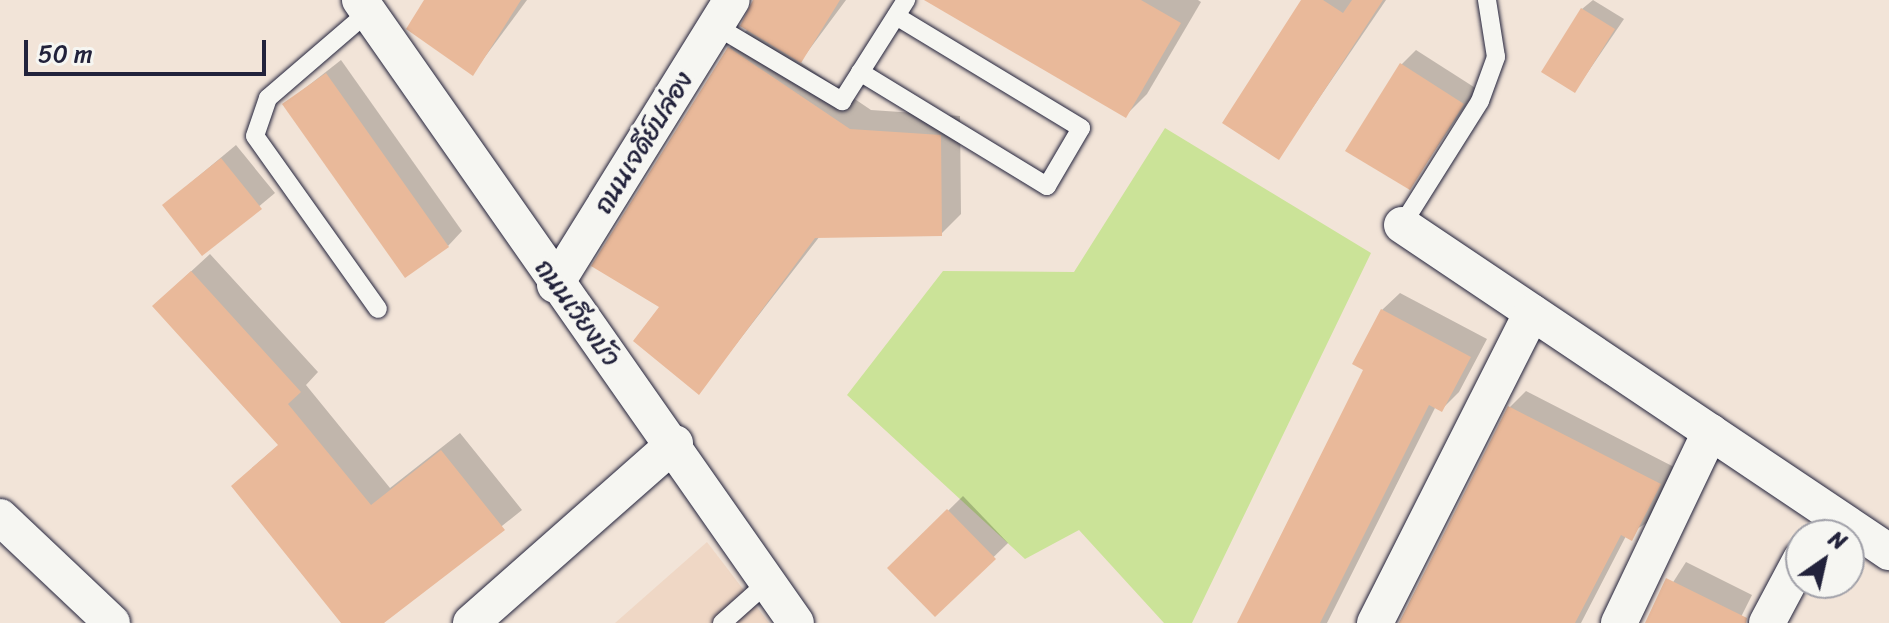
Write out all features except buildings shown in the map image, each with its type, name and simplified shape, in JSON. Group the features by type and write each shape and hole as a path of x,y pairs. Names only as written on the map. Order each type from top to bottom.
{"street":[{"name":"ถนนเวียงบัว","path":"364,6 555,285 675,443 796,623"},
{"name":"ถนนเจดีย์ปล่อง","path":"555,285 724,13"},
{"path":"1402,225 1710,432 1815,519"},
{"path":"1375,623 1532,312"},
{"path":"1619,623 1710,432"},
{"path":"471,623 675,443"},
{"path":"0,517 112,623"},
{"path":"1865,542 1889,552"},
{"path":"1767,623 1785,589"}],"lane":[{"path":"1402,225 1480,101 1496,57 1487,0"},
{"path":"364,6 268,98 255,136 378,309"},
{"path":"724,13 842,101 860,72 901,8 1081,128 1047,186 860,72"},
{"path":"722,623 768,582"}],"shaded area":[{"path":"707,542 769,623 615,623"}],"green space":[{"path":"1165,128 1371,253 1192,623 1164,623 1079,530 1025,559 847,395 943,271 1074,272"}]}
